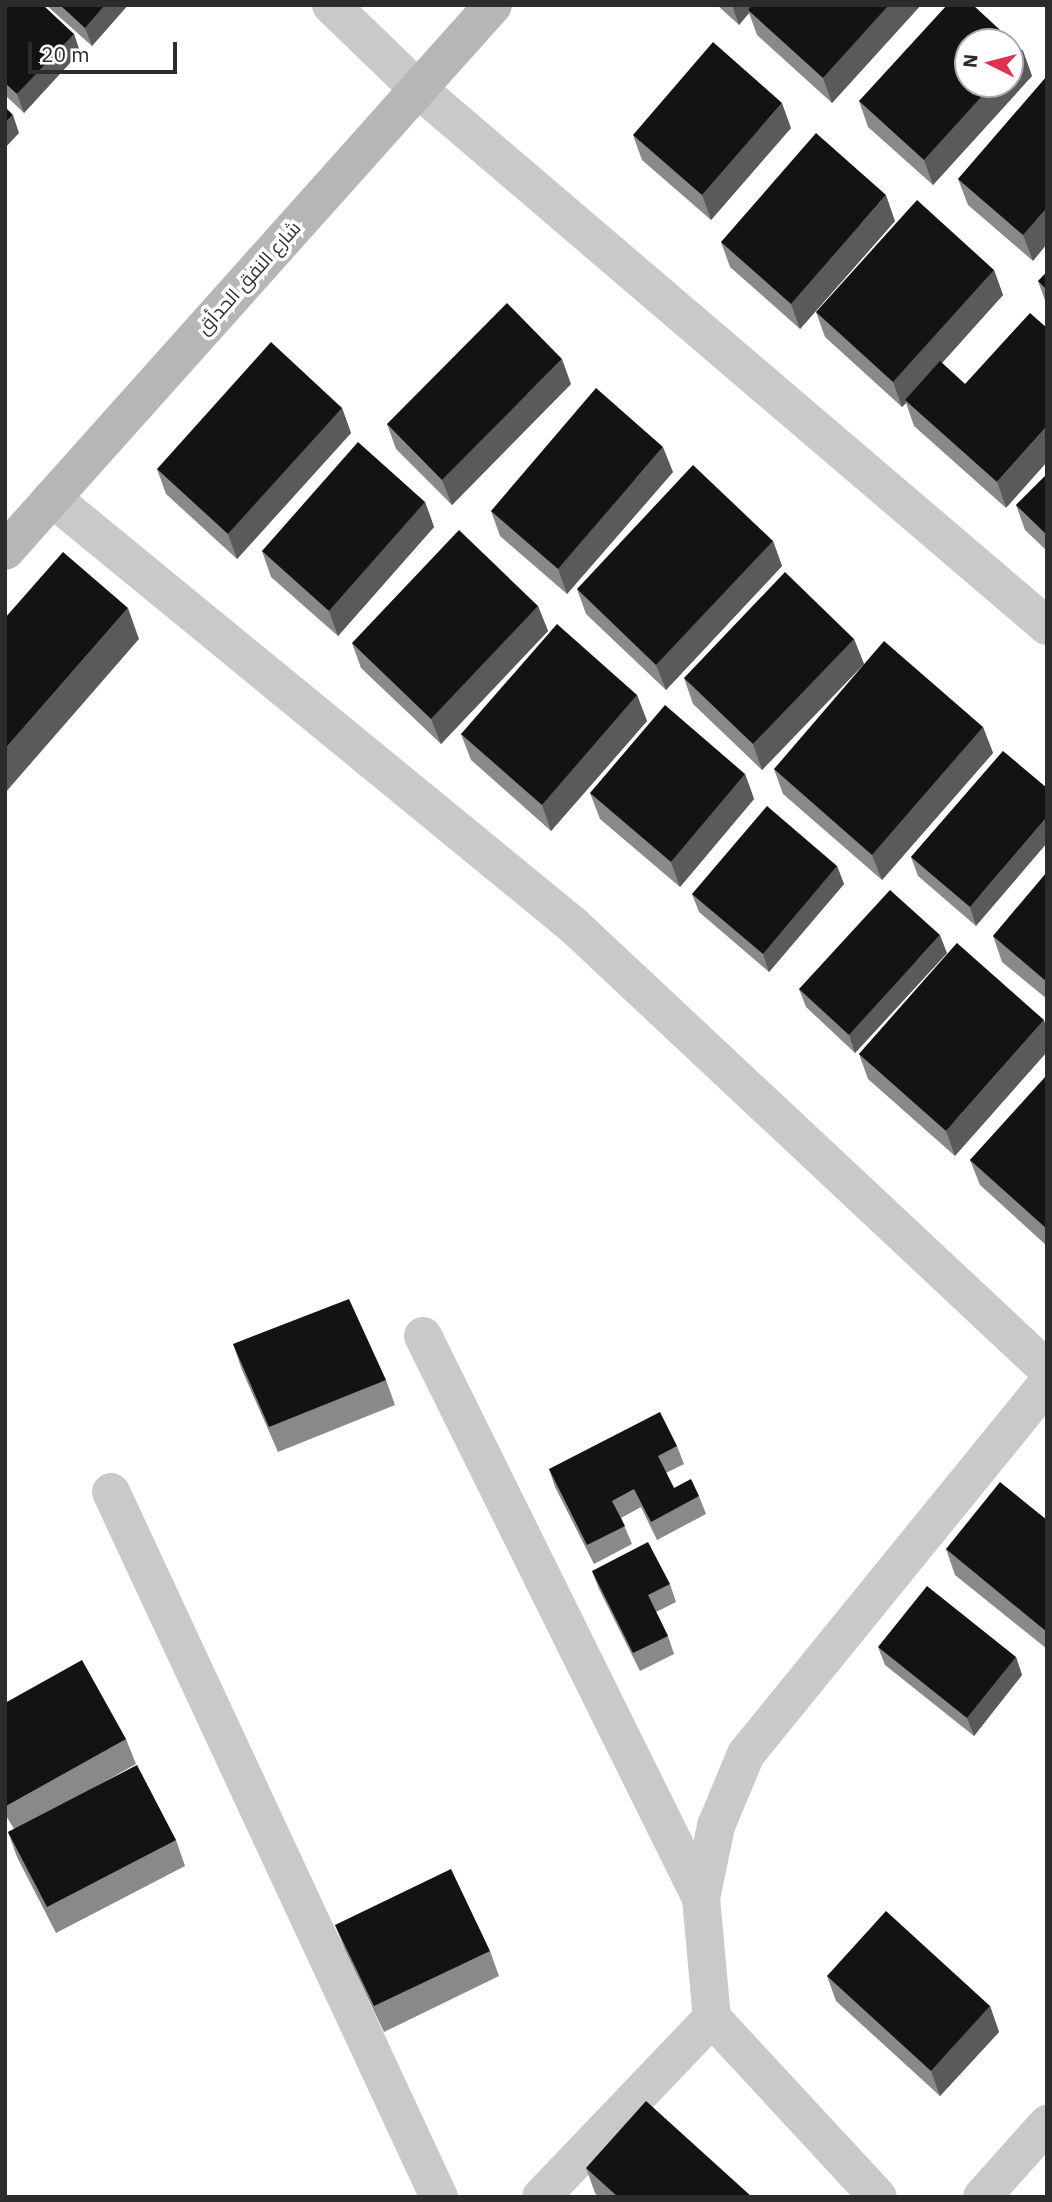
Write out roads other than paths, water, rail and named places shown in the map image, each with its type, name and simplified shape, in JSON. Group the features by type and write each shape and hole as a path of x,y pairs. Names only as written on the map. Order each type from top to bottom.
{"main road":[{"name":"شارع النفق الحدأق","path":"5,551 493,5"}],"street":[{"path":"331,5 418,89 1047,625"},
{"path":"52,498 573,925 1047,1369"},
{"path":"423,1336 701,1898"},
{"path":"878,2197 712,2018 701,1898 716,1826 746,1754 1047,1384"},
{"path":"111,1492 439,2197"},
{"path":"541,2197 712,2018"},
{"path":"982,2197 1047,2124"}]}
